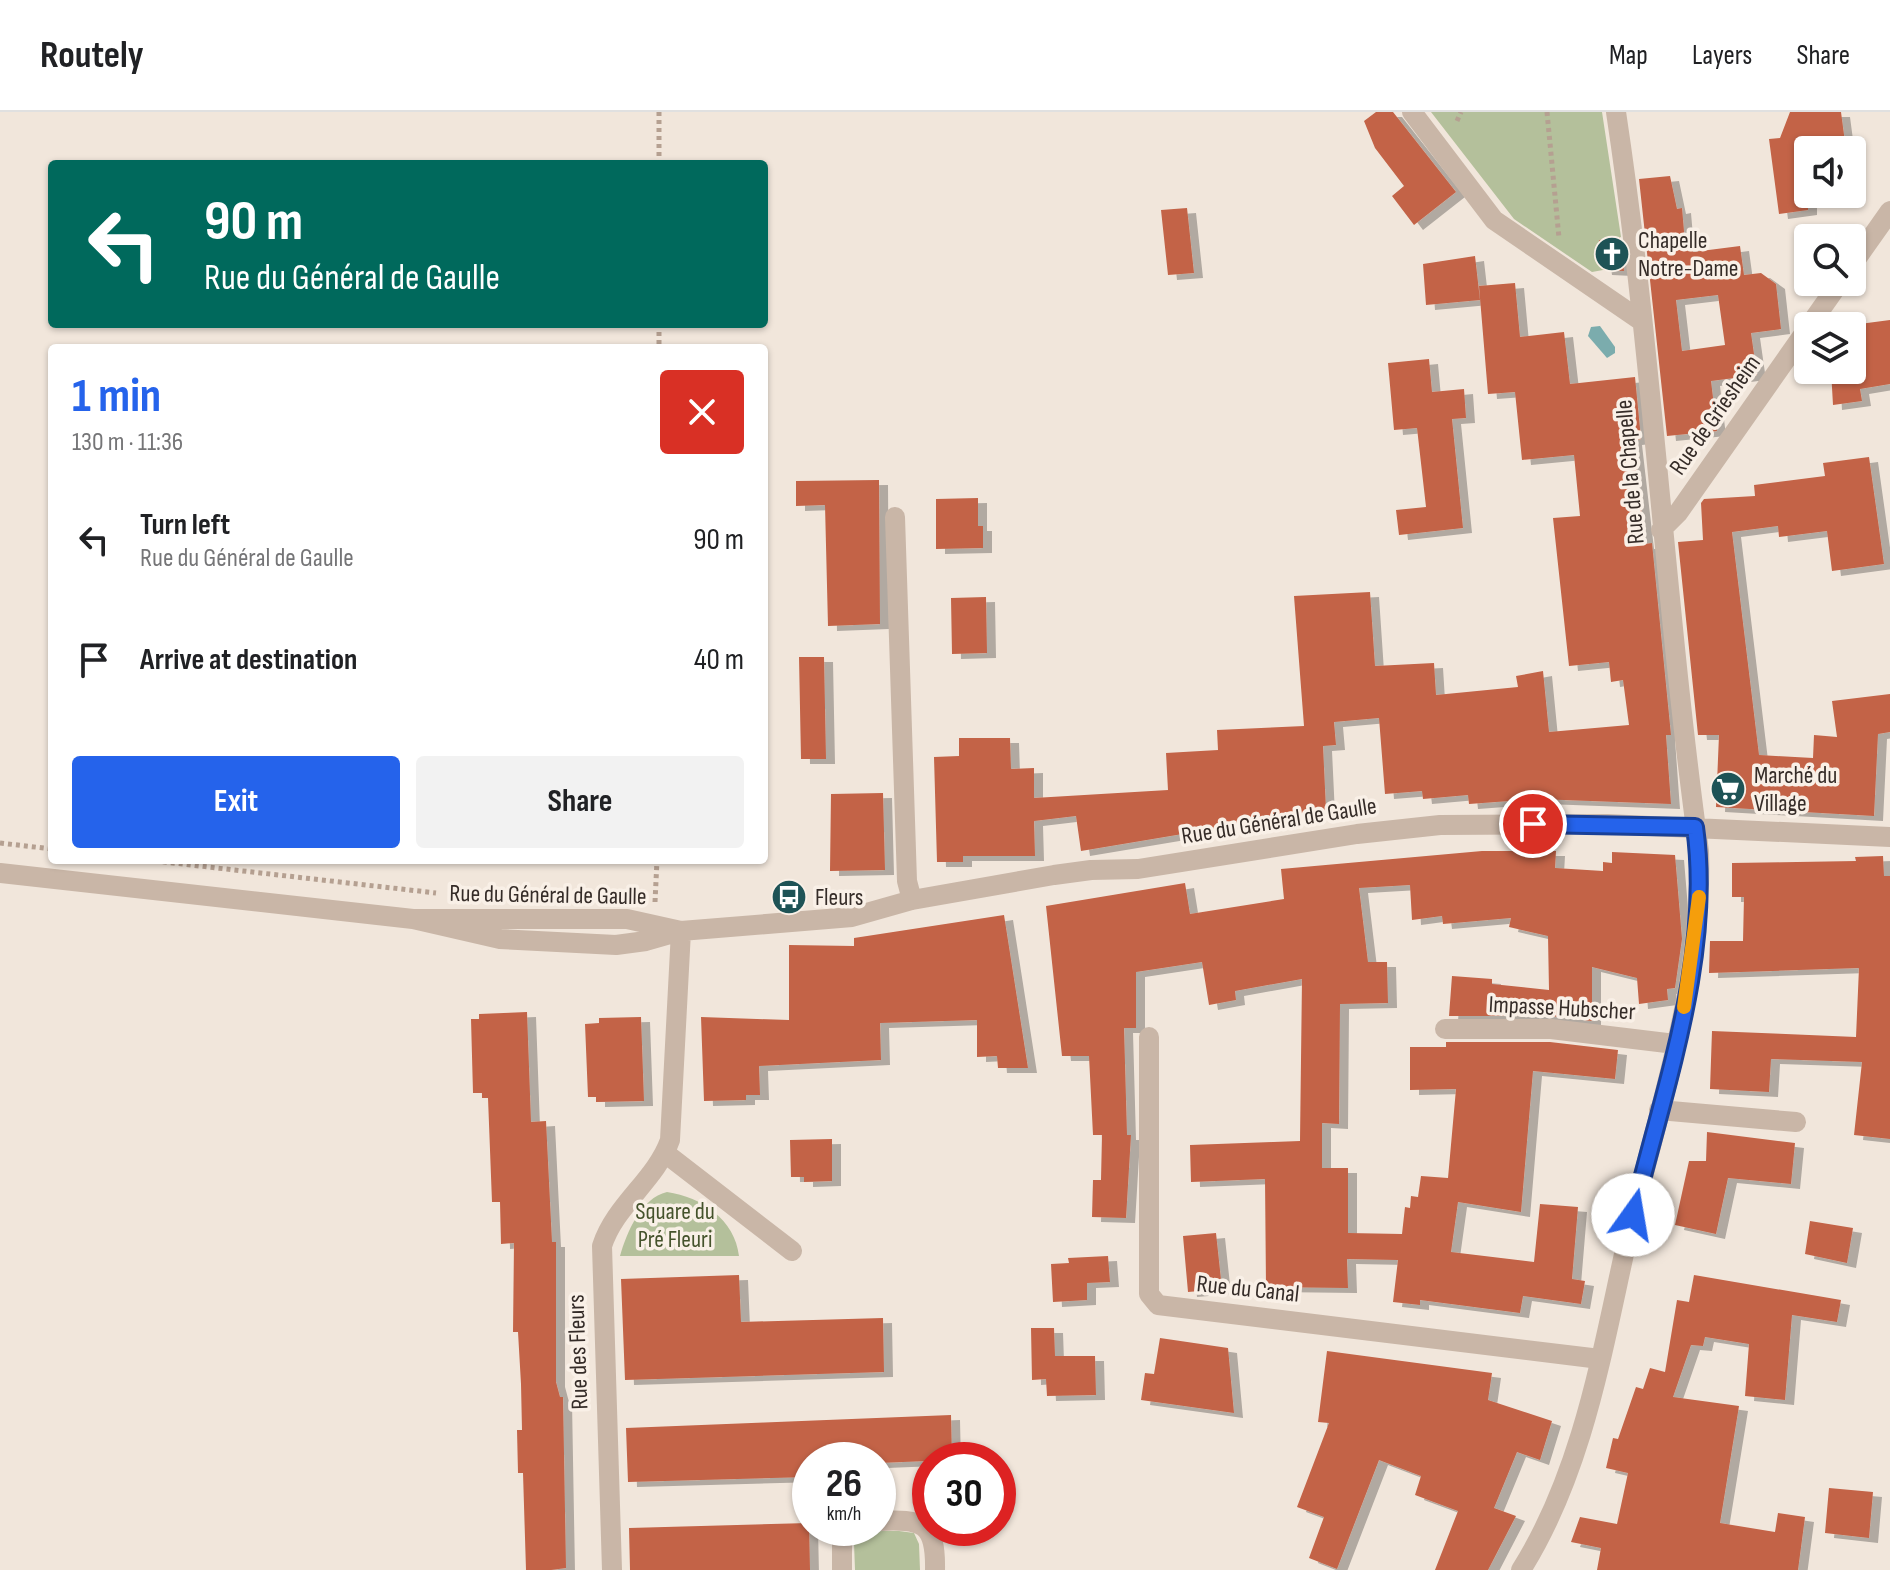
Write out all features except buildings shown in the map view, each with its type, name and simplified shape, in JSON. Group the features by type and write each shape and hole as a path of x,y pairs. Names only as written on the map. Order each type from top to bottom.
{"street":[{"path":"1412,112 1494,220 1640,320"},
{"name":"Rue de la Chapelle","path":"1616,112 1637,253 1640,320 1661,530 1695,827"},
{"path":"1866,245 1890,211"},
{"name":"Rue de Griesheim","path":"1661,530 1678,513 1794,348"},
{"path":"895,517 907,881 912,900"},
{"name":"Rue du Général de Gaulle","path":"413,919 500,939 590,945 646,941 681,931 852,917 912,900 1054,875 1138,869 1392,829 1490,824 1695,827 1890,837"},
{"path":"1521,1570 1572,1458 1600,1359 1688,990 1698,912 1695,827"},
{"name":"Rue du Général de Gaulle","path":"0,873 413,919 627,919 681,931"},
{"name":"Rue des Fleurs","path":"612,1570 602,1246 614,1220 665,1153 672,1128 681,931"},
{"name":"Impasse Hubscher","path":"1445,1029 1551,1029 1675,1044"},
{"name":"Rue du Canal","path":"1149,1037 1149,1294 1158,1305 1600,1359"},
{"path":"1659,1110 1796,1122"},
{"path":"665,1153 792,1251"},
{"path":"896,1520 907,1520 930,1530 934,1538 935,1570"},
{"path":"842,1546 842,1570"}],"path":[{"path":"659,112 659,160"},
{"path":"1457,121 1461,112"},
{"path":"1547,112 1561,250 1558,264"},
{"path":"0,843 48,849"},
{"path":"182,864 446,894"},
{"path":"655,923 657,864"},
{"path":"641,897 655,897"}],"green space":[{"path":"1431,112 1602,112 1621,237 1599,240 1603,270 1592,272 1514,219"},
{"name":"Square du Pré Fleuri","path":"667,1192 692,1199 715,1212 731,1232 739,1256 620,1256 636,1217 650,1201"},
{"path":"896,1531 912,1533 912,1546 919,1546 920,1570 855,1570 854,1546 896,1546"}],"water":[{"path":"1600,326 1615,347 1615,353 1607,358 1588,336 1591,327"}],"slow traffic":[{"path":"1684,1007 1699,897"}],"place":[{"name":"Chapelle Notre-Dame","path":"1612,254"},
{"name":"Marché du Village","path":"1728,789"},
{"name":"Fleurs","path":"789,897"}],"route":[{"path":"1533,824 1695,827 1699,851 1699,901 1688,990 1633,1215"}]}
